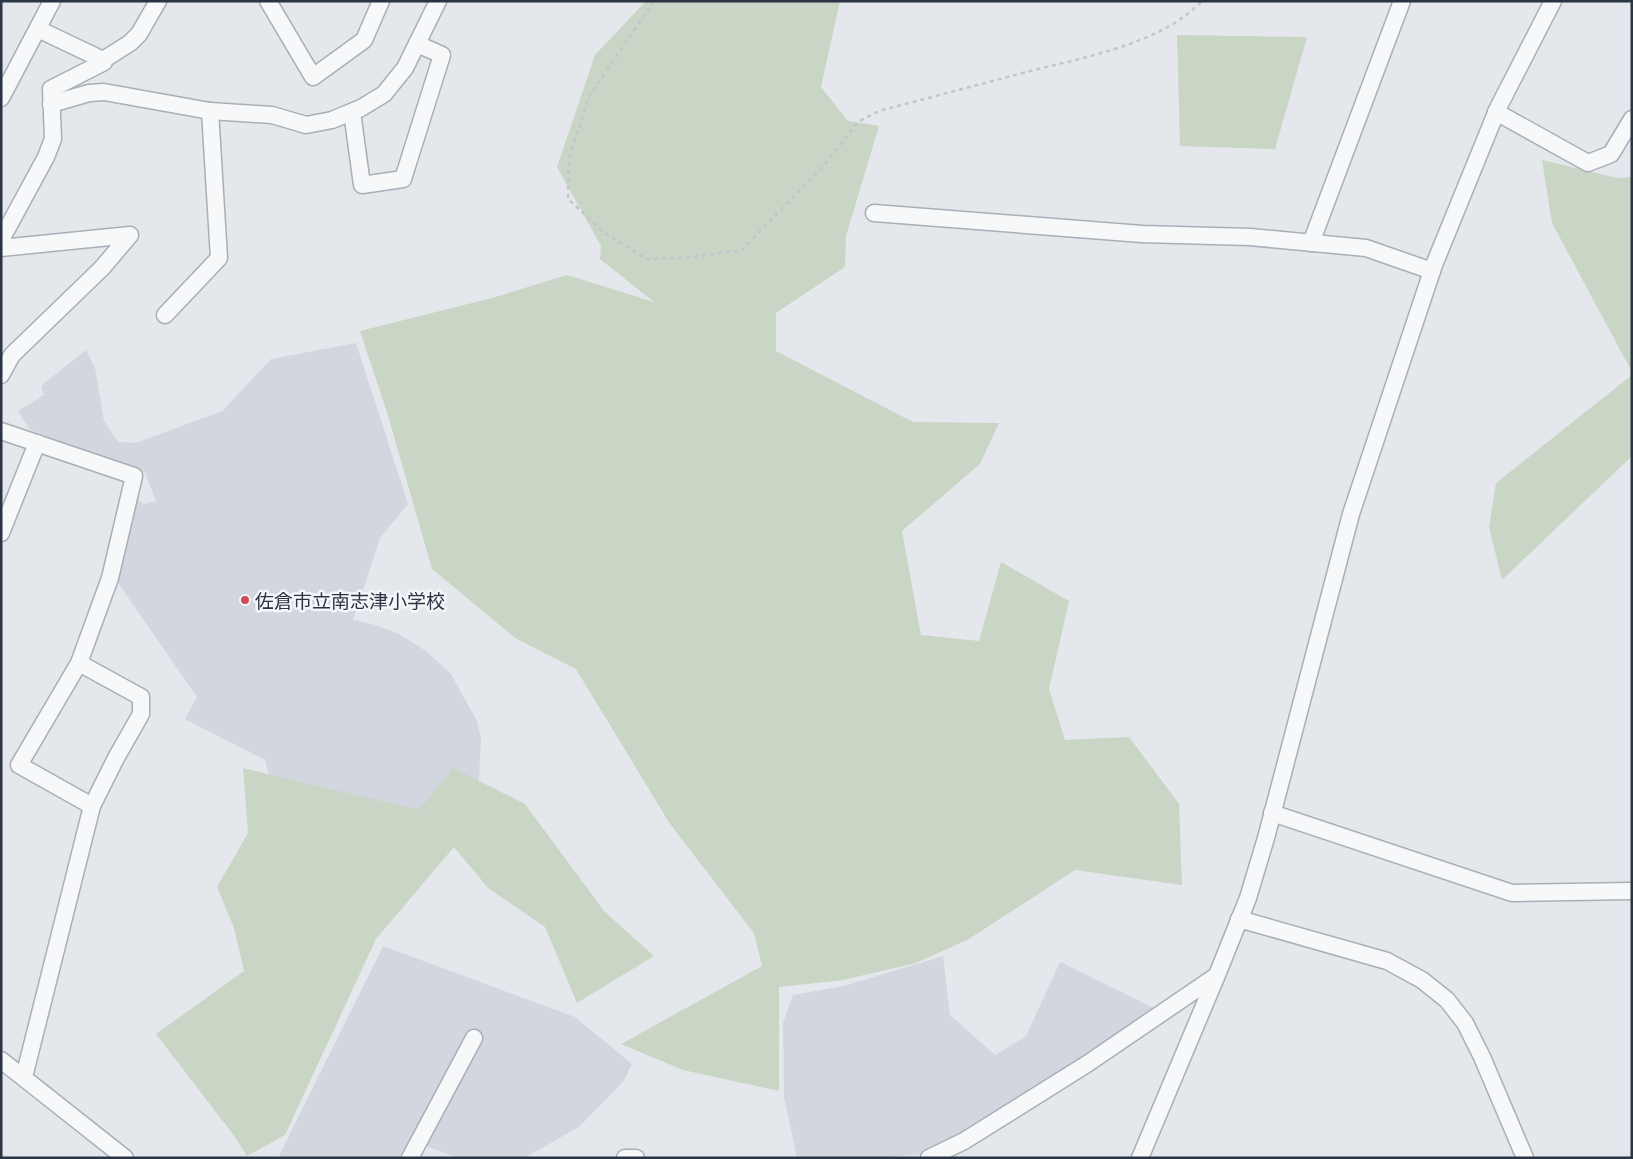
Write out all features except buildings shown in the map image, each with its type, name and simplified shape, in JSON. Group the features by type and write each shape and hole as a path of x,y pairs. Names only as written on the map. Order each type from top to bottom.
{"street":[{"path":"1,98 52,1"},
{"path":"268,1 313,77 364,40 381,1"},
{"path":"51,104 89,93 104,92 210,111 272,116 306,125 332,120 352,112 384,94 405,68 438,1"},
{"path":"1311,243 1402,1"},
{"path":"1140,1158 1248,898 1351,514 1432,271 1496,112 1554,1"},
{"path":"1,240 46,157 53,139 51,88 104,62 103,60 130,43 139,34 153,3"},
{"path":"38,29 103,60"},
{"path":"352,112 362,185 403,179 442,55 417,44"},
{"path":"165,315 219,258 210,111"},
{"path":"1496,112 1588,163 1611,154 1632,118"},
{"path":"874,213 1142,234 1250,237 1366,248 1432,271"},
{"path":"1,248 130,235 102,268 6,352 1,375"},
{"path":"1,431 134,476 110,578 79,663 19,765 92,806"},
{"path":"1,533 37,443"},
{"path":"24,1077 92,806 141,714 143,706 141,697 79,663"},
{"path":"1272,814 1512,893 1632,892"},
{"path":"1239,919 1387,961 1422,980 1446,1000 1465,1023 1482,1057 1525,1158"},
{"path":"929,1158 964,1141 1088,1064 1217,975"},
{"path":"410,1158 474,1038"},
{"path":"1,1060 125,1158"},
{"path":"625,1158 636,1158"}],"path":[{"path":"654,1 588,96 570,158 568,199 606,234 647,259 685,258 742,250 826,162 858,122 879,111 1149,37 1191,13 1202,1"}],"shaded area":[{"name":"佐倉市立南志津小学校","path":"356,343 408,504 380,538 353,620 372,624 397,633 426,651 451,674 477,721 481,740 479,778 461,810 425,824 272,785 265,760 185,719 197,697 116,580 134,506 138,500 143,504 156,501 145,473 30,430 18,411 44,395 41,386 86,350 95,368 104,421 118,442 136,443 222,411 271,359"},
{"path":"383,946 575,1017 632,1064 623,1082 579,1127 524,1158 458,1158 409,1140 399,1158 278,1158"},
{"path":"943,956 950,1015 995,1055 1026,1036 1060,962 1160,1011 1108,1040 1026,1094 925,1154 874,1158 797,1158 784,1097 783,1023 793,995 844,986"}],"green space":[{"path":"646,1 840,1 821,87 848,121 879,126 846,236 845,267 776,313 776,351 913,422 999,423 980,464 902,531 921,635 979,641 1001,562 1069,601 1049,689 1065,740 1129,737 1179,804 1182,885 1075,870 969,939 916,963 843,980 779,987 779,1091 683,1070 621,1044 762,966 754,933 670,824 576,669 515,638 432,569 387,412 360,331 492,298 567,275 654,302 600,259 601,246 557,167 595,55"},
{"path":"1177,35 1307,37 1275,149 1180,146"},
{"path":"1542,160 1617,178 1632,177 1632,372 1552,223"},
{"path":"1632,375 1632,456 1502,580 1489,527 1496,483"},
{"path":"243,768 419,810 453,768 525,804 604,911 654,956 577,1003 545,927 488,888 454,847 376,939 285,1135 247,1156 235,1137 156,1034 244,971 234,928 217,887 248,833"}],"place":[{"name":"佐倉市立南志津小学校","path":"245,600"}]}
